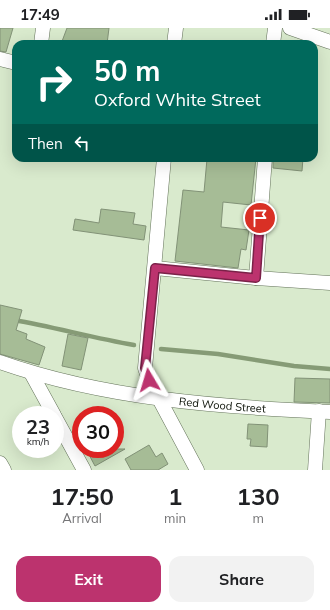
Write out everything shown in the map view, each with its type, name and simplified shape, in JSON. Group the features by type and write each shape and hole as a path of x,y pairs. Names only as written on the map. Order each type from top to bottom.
{"street":[{"path":"42,40 43,28"},
{"path":"174,40 176,28"},
{"path":"274,40 275,28"},
{"path":"290,28 330,42"},
{"path":"0,59 12,62"},
{"path":"164,162 145,368 149,380 197,470"},
{"path":"256,278 265,162"},
{"path":"155,268 256,278 330,283"},
{"name":"Red Wood Street","path":"0,362 31,373 159,398 325,411"},
{"path":"31,373 49,406"},
{"path":"315,470 325,411"},
{"path":"64,433 84,470"},
{"path":"0,463 4,470"}],"building":[{"path":"0,28 13,28 6,52 0,51"},
{"path":"67,28 109,28 108,40 62,40"},
{"path":"207,162 256,162 251,205 223,202 221,227 249,230 246,250 241,249 238,268 175,261 183,190 204,192"},
{"path":"273,162 303,162 302,171 273,168"},
{"path":"101,209 135,213 133,224 146,226 144,240 73,230 75,219 99,223"},
{"path":"0,305 22,310 16,330 27,334 26,339 45,347 39,365 0,354"},
{"path":"68,334 88,338 81,370 62,366"},
{"path":"295,378 330,379 330,403 294,402"},
{"path":"248,424 268,425 267,447 250,446 251,439 247,439"},
{"path":"149,445 156,457 162,453 168,464 158,470 131,470 125,459"},
{"path":"91,458 109,458 95,466"}],"waterway":[{"path":"14,320 134,345"},
{"path":"161,349 218,354 294,366 330,369"}],"route":[{"path":"149,380 145,368 155,268 256,278 260,218"}]}
